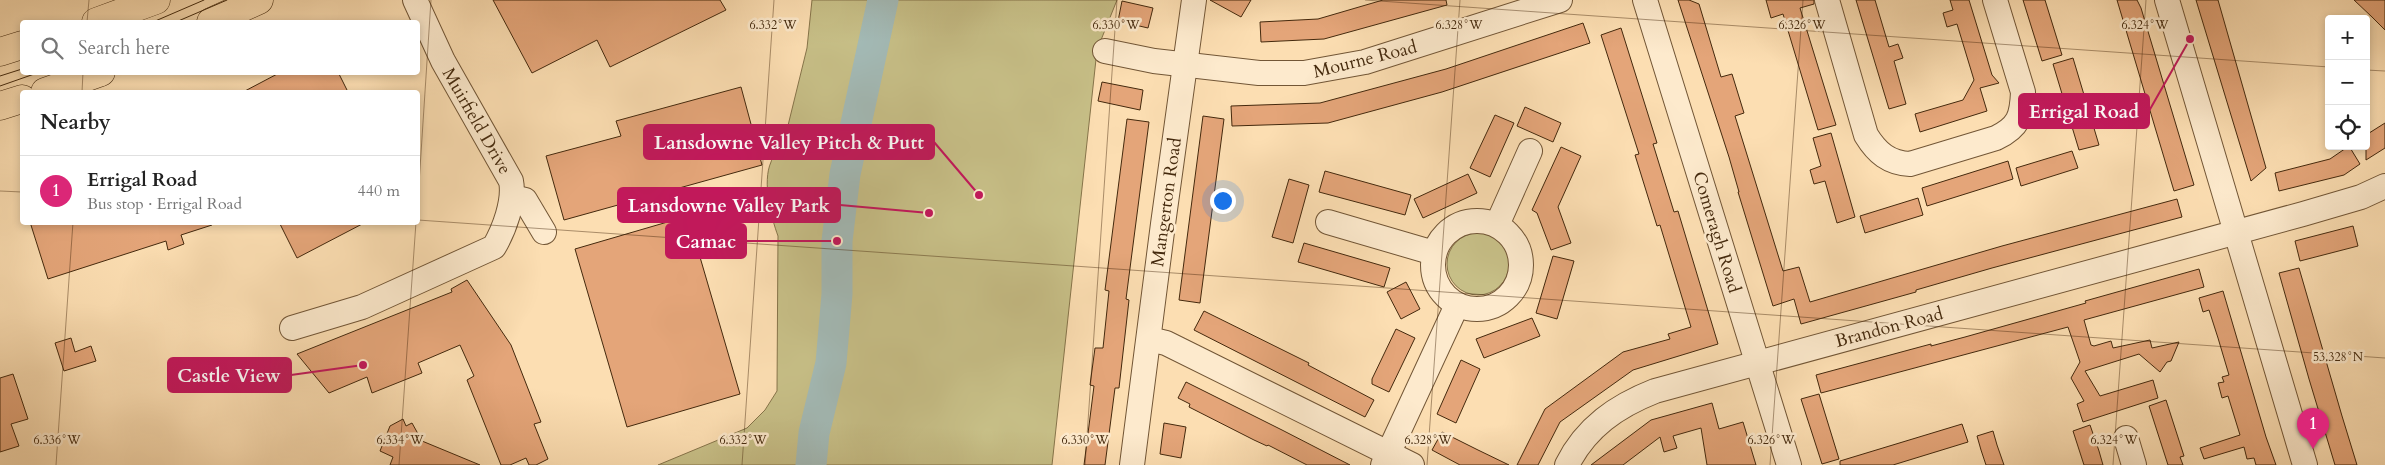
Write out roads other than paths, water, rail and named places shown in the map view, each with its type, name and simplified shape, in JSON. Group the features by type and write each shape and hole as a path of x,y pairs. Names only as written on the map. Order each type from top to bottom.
{"main road":[{"path":"101,20 156,0"},
{"path":"216,20 259,0"},
{"path":"0,52 20,46"},
{"path":"50,90 92,75"},
{"path":"0,106 20,100"}],"street":[{"name":"Muirfield Drive","path":"415,0 443,61 511,181 512,198 525,200 544,232"},
{"name":"Mangerton Road","path":"1132,465 1194,0"},
{"name":"Mourne Road","path":"1105,50 1154,61 1259,73 1318,72 1374,60 1560,0"},
{"name":"Comeragh Road","path":"1645,0 1759,363 1789,465"},
{"path":"1827,0 1866,135 1872,145 1886,158 1897,163 1910,164 1996,138 2008,132 2018,122 2023,106 2023,92 1994,0"},
{"path":"2167,0 2306,465"},
{"path":"1497,225 1530,151"},
{"name":"Brandon Road","path":"1568,465 1581,442 1594,428 1630,401 1655,391 2361,197 2385,186"},
{"path":"292,328 362,307 494,248 500,237 512,198"},
{"path":"1478,220 1497,225 1513,239 1521,258 1519,280 1507,298 1489,308 1467,308 1457,304 1445,295 1436,283 1432,263 1434,253 1443,236 1459,224 1478,220"},
{"path":"1328,222 1434,253"},
{"path":"1386,459 1457,304"},
{"path":"1149,338 1166,343 1386,459 1412,465"},
{"path":"2126,438 2134,465"}],"waterway":[{"path":"811,465 814,433 831,363 837,294 837,241 845,174 883,0"}],"tram line":[{"path":"158,20 204,0"},
{"path":"181,20 227,0"},
{"path":"0,76 20,70"},
{"path":"0,86 31,75"}],"place":[{"name":"Errigal Road","path":"2190,39"},
{"name":"Lansdowne Valley Pitch & Putt","path":"979,195"},
{"name":"Lansdowne Valley Park","path":"929,213"},
{"name":"Camac","path":"837,241"},
{"name":"Castle View","path":"363,365"},
{"name":"Errigal Road","path":"2313,449"}]}
